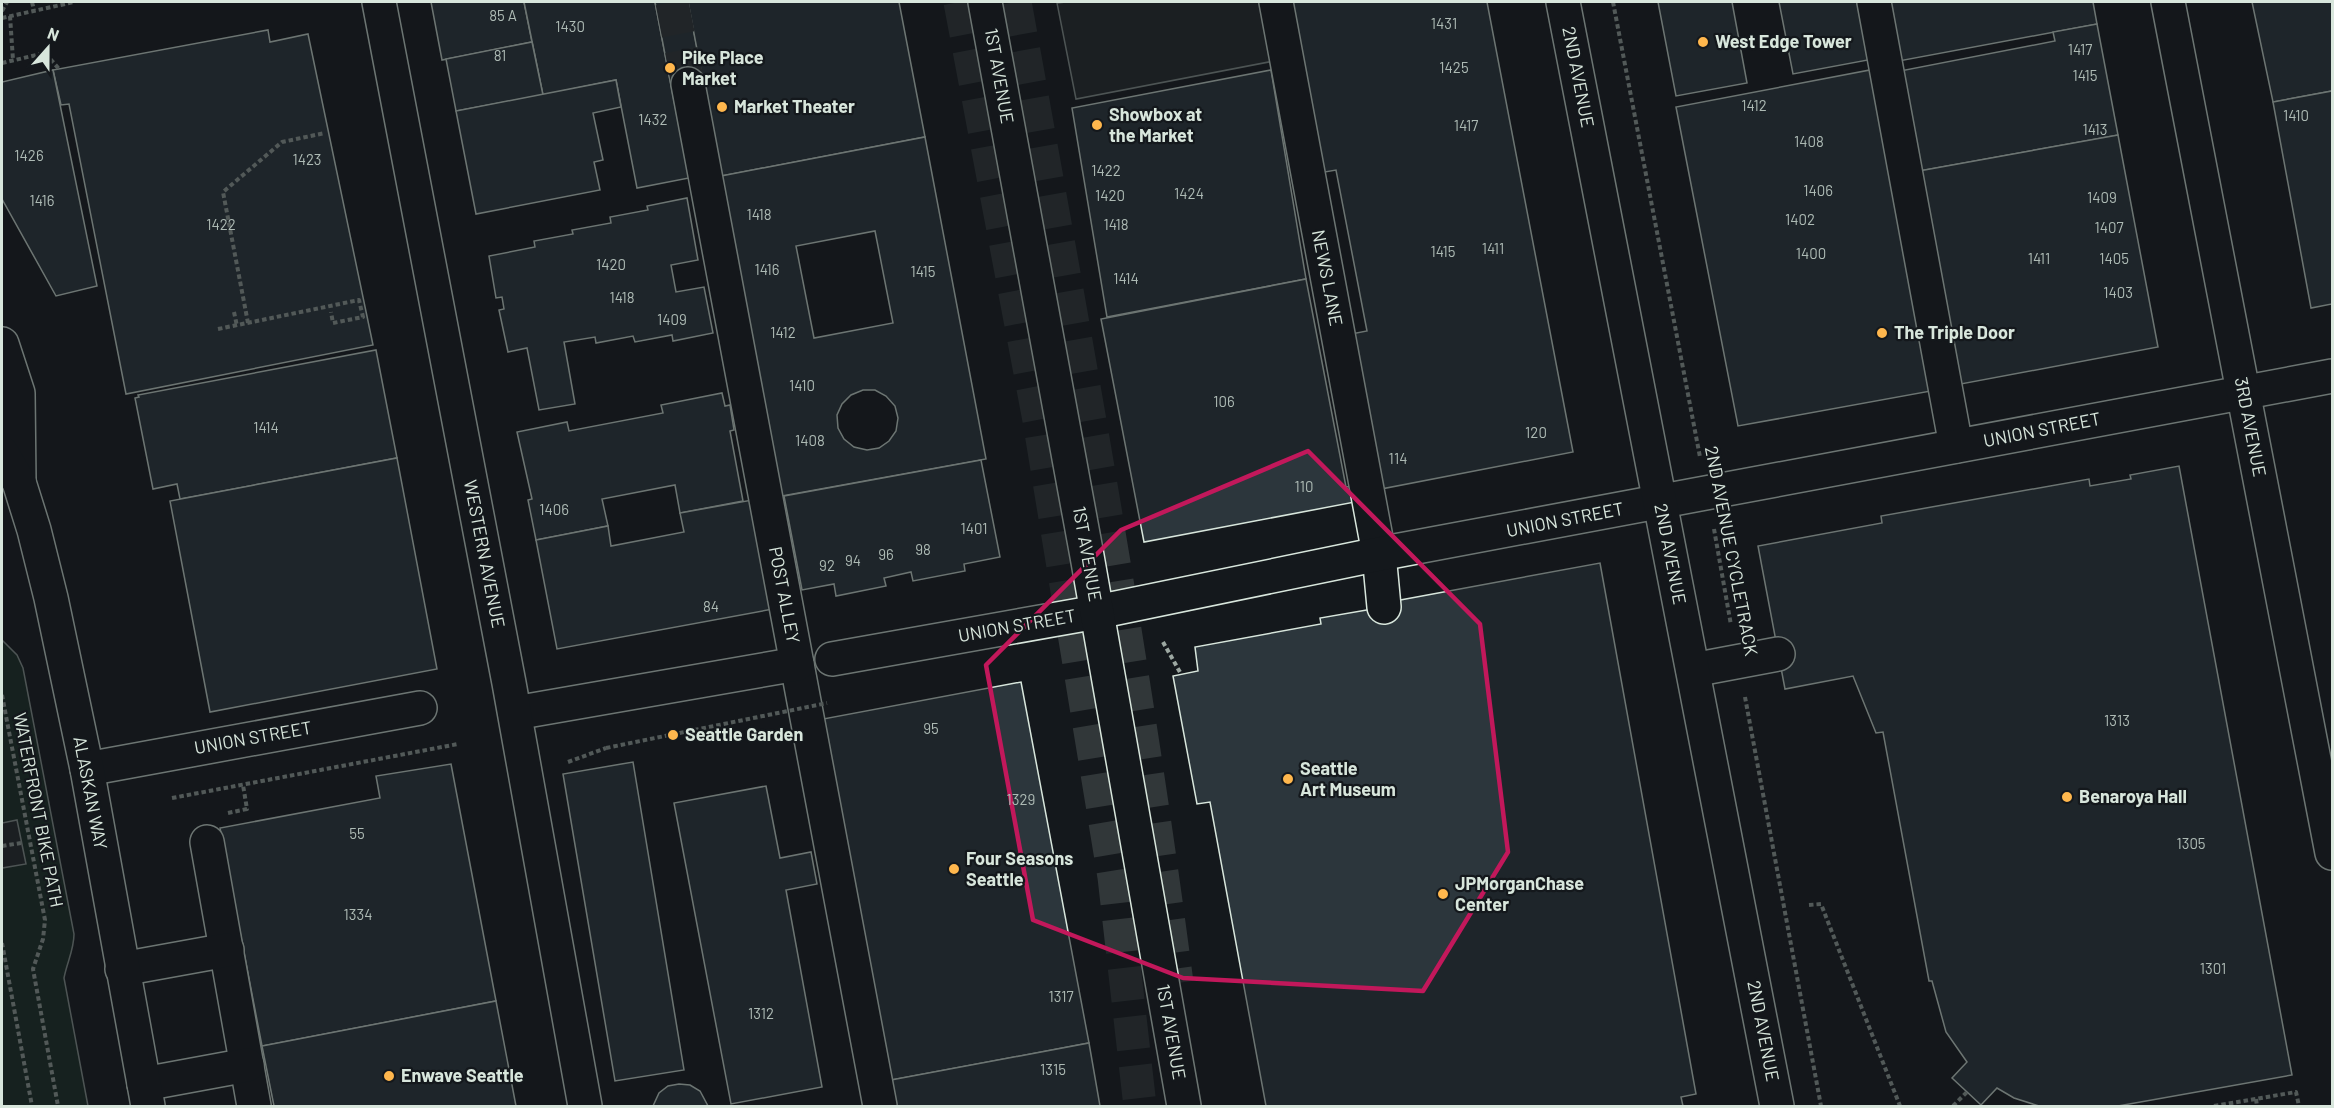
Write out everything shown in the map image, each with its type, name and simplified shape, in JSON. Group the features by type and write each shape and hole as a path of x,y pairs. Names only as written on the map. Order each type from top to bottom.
{"main road":[{"name":"WESTERN AVENUE","path":"379,2 515,713 585,1107"},
{"name":"1ST AVENUE","path":"985,2 1097,612 1184,1107"},
{"name":"2ND AVENUE","path":"1563,2 1777,1107"},
{"path":"1874,2 1956,446"},
{"name":"3RD AVENUE","path":"2168,2 2332,852"},
{"name":"NEWS LANE","path":"1276,4 1379,554 1384,607"},
{"name":"POST ALLEY","path":"688,84 880,1107"},
{"name":"ALASKAN WAY","path":"2,344 18,393 20,482 51,598 87,769 146,1095"},
{"name":"UNION STREET","path":"832,659 1097,612 1379,554 2332,375"},
{"name":"ALASKAN WAY","path":"2,453 20,482"},
{"path":"1693,670 1778,654"},
{"path":"515,713 797,664"},
{"name":"UNION STREET","path":"87,769 420,708"},
{"path":"207,842 254,1107"},
{"path":"122,969 226,950"},
{"path":"146,1095 247,1065"}],"path":[{"path":"2,11 7,2"},
{"path":"32,2 34,10"},
{"path":"2,18 74,2"},
{"name":"2ND AVENUE CYCLETRACK","path":"1613,2 1821,1107"},
{"path":"10,16 13,60"},
{"path":"2,63 45,53 59,69"},
{"path":"249,323 223,192 282,142 325,133"},
{"path":"218,329 359,300 363,317 333,323 331,312"},
{"path":"234,312 237,326"},
{"path":"1163,642 1181,674"},
{"name":"WATERFRONT BIKE PATH","path":"2,695 45,920 43,939 33,969 58,1107"},
{"path":"568,762 606,748 827,703"},
{"path":"172,798 458,744"},
{"path":"243,785 247,810"},
{"path":"2,846 21,843"},
{"path":"1809,905 1821,904 1900,1107"},
{"path":"2,943 32,1107"},
{"path":"1953,1107 1967,1092"},
{"path":"2214,1107 2296,1092 2299,1107"},
{"path":"2256,1099 2257,1107"}],"highlighted area":[{"path":"1308,451 1480,624 1508,852 1423,991 1183,978 1033,920 986,665 1121,530"}],"green space":[{"path":"2,640 17,655 23,668 74,934 64,978 88,1106 2,1106"}],"shaded area":[{"path":"1262,2 1274,61 1076,99 1057,3"},
{"path":"17,820 26,864 2,868 2,823"}],"building":[{"path":"431,2 524,2 532,42 442,60"},
{"path":"524,2 655,2 689,178 637,188 616,80 543,95"},
{"path":"655,2 688,2 704,82 671,86"},
{"path":"688,2 899,2 925,137 721,176"},
{"path":"1287,2 1487,2 1573,452 1381,489 1351,334 1367,331 1336,170 1319,173"},
{"name":"West Edge Tower","path":"1658,2 1732,2 1747,83 1676,96"},
{"name":"West Edge Tower","path":"1779,2 1857,2 1868,60 1793,74"},
{"path":"1887,2 2093,2 2097,24 1899,61"},
{"path":"2252,2 2332,2 2332,91 2273,102"},
{"path":"2097,24 2118,135 1919,171 1900,71 2055,41 2053,32"},
{"path":"268,30 270,42 308,34 373,345 126,394 69,104 61,105 53,70"},
{"path":"532,42 543,95 456,111 446,59"},
{"path":"53,70 97,286 56,296 2,199 2,82"},
{"path":"1271,70 1306,279 1107,317 1072,108"},
{"path":"1870,70 1931,391 1738,426 1676,107"},
{"path":"616,80 621,107 593,113 603,160 594,162 600,190 476,214 456,111"},
{"path":"2332,91 2332,304 2311,308 2273,102"},
{"path":"2118,135 2158,347 1961,384 1919,171"},
{"path":"925,137 986,459 782,496 721,176","holes":["875,231 893,323 814,338 796,246","863,390 875,390 886,396 895,406 898,418 896,431 889,441 879,448 867,450 854,447 844,439 838,428 837,415 842,404 851,395"]},
{"path":"687,198 698,260 671,265 676,292 704,287 713,333 673,341 672,335 635,342 633,336 596,343 595,337 564,342 575,404 539,410 527,348 508,352 499,310 504,309 502,297 496,298 489,256 535,247 534,241 573,234 572,230 611,223 610,217 648,210 647,206"},
{"path":"1306,279 1346,487 1352,486 1355,502 1144,542 1101,319"},
{"path":"376,350 397,458 180,499 177,484 153,489 135,398 139,397 138,395"},
{"path":"722,393 725,406 730,405 734,430 730,431 743,501 680,513 675,485 602,499 608,526 536,540 528,500 532,499 517,432 567,422 569,431 663,413 661,405"},
{"path":"397,458 437,669 210,712 170,501"},
{"path":"981,460 1000,557 964,564 965,571 913,581 911,572 884,578 886,586 836,596 834,584 802,590 784,496"},
{"name":"Benaroya Hall","path":"2179,466 2292,1075 2118,1106 2039,1106 2014,1098 1997,1088 1981,1105 1952,1078 1967,1062 1946,1032 1932,981 1929,981 1883,732 1876,733 1853,676 1785,689 1758,546 1882,523 1881,516 2089,479 2090,486 2131,479 2130,475"},
{"path":"752,500 773,609 557,649 536,540 608,526 611,546 684,532 680,513"},
{"name":"JPMorganChase Center","path":"1600,563 1696,1094 1681,1097 1683,1106 1266,1106 1210,802 1197,804 1173,676 1198,671 1195,647 1321,624 1320,618 1384,607 1395,601"},
{"name":"Four Seasons Seattle","path":"1021,682 1089,1043 891,1080 823,719"},
{"path":"633,762 684,1070 615,1081 563,774"},
{"path":"451,764 496,1001 262,1046 220,828 380,798 376,776"},
{"path":"766,786 780,858 811,852 817,884 786,890 822,1087 731,1104 674,803"},
{"name":"Enwave Seattle","path":"496,1001 516,1106 274,1106 262,1046"},
{"path":"1089,1043 1100,1106 896,1106 891,1080"},
{"path":"690,1085 700,1091 708,1106 653,1106 659,1093 668,1086"}],"tunnel":[{"path":"672,2 688,84"},
{"path":"960,2 1039,420 1114,877 1140,1106"},
{"path":"1015,2 1081,369 1122,614 1177,983"}],"place":[{"name":"West Edge Tower","path":"1703,42"},
{"name":"Pike Place Market","path":"670,68"},
{"name":"Market Theater","path":"722,107"},
{"name":"Showbox at the Market","path":"1097,125"},
{"name":"The Triple Door","path":"1882,333"},
{"name":"Seattle Garden","path":"673,735"},
{"name":"Seattle Art Museum","path":"1288,779"},
{"name":"Benaroya Hall","path":"2067,797"},
{"name":"Four Seasons Seattle","path":"954,869"},
{"name":"JPMorganChase Center","path":"1443,894"},
{"name":"Enwave Seattle","path":"389,1076"}]}
